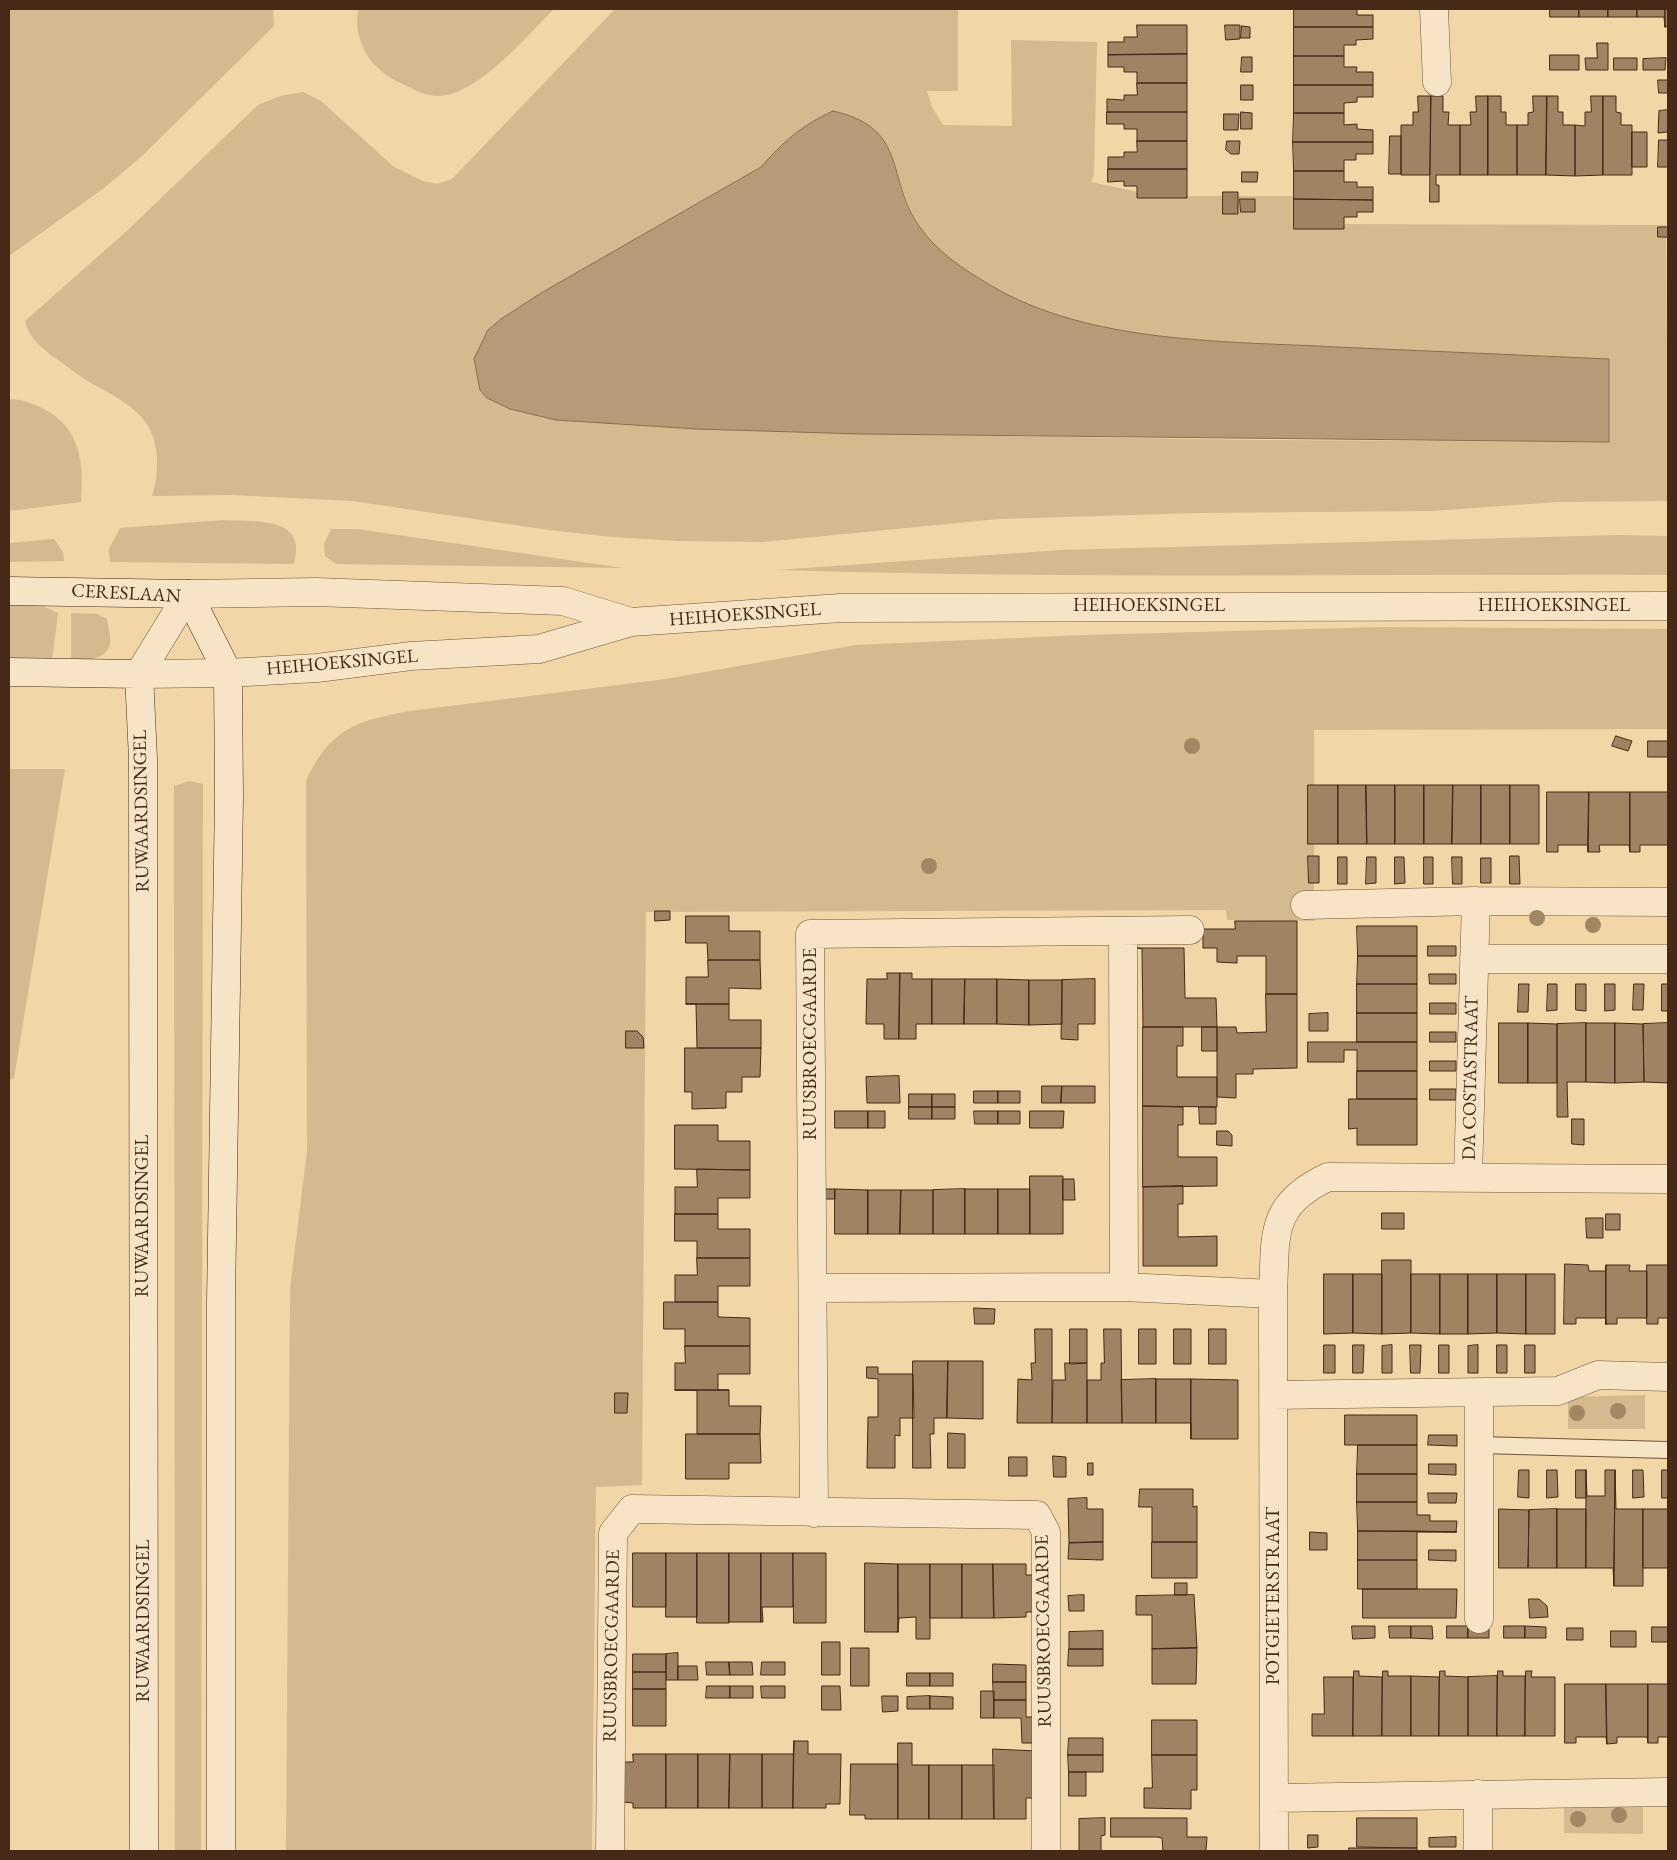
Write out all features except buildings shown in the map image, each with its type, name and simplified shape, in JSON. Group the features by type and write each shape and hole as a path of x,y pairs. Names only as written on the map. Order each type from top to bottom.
{"street":[{"path":"1434,9 1437,82"},
{"name":"CERESLAAN","path":"9,591 188,594 228,672"},
{"name":"HEIHOEKSINGEL","path":"188,594 316,592 563,601 631,622"},
{"path":"9,672 139,674 188,594"},
{"name":"HEIHOEKSINGEL","path":"139,674 317,668 411,656 539,649 631,622 841,608 1668,606"},
{"path":"221,1851 221,1301 229,798 228,672"},
{"name":"RUWAARDSINGEL","path":"139,674 143,759 144,1851"},
{"path":"1305,905 1476,901 1668,902"},
{"name":"DA COSTASTRAAT","path":"1476,901 1468,1176 1668,1179"},
{"name":"RUUSBROECGAARDE","path":"814,1513 810,934 1190,930"},
{"path":"1123,931 1124,1287"},
{"path":"1474,959 1668,959"},
{"name":"POTGIETERSTRAAT","path":"1274,1851 1274,1294 1276,1232 1285,1208 1307,1187 1328,1177 1468,1176"},
{"path":"813,1288 1124,1287 1274,1294"},
{"path":"1274,1394 1558,1391 1598,1375 1668,1377"},
{"path":"1478,1619 1479,1393"},
{"name":"RUUSBROECGAARDE","path":"610,1851 614,1533 632,1509 1037,1515 1046,1532 1046,1851"},
{"path":"1274,1798 1668,1792"},
{"path":"1478,1794 1478,1851"}],"lane":[{"path":"1479,1445 1668,1450"}],"shaded area":[{"path":"9,9 273,9 274,26 141,157 104,188 9,256"},
{"path":"359,9 554,9 500,63 484,76 468,87 451,94 436,96 428,95 398,82 386,75 370,60 358,31 357,16"},
{"path":"615,9 958,9 958,91 927,91 932,107 943,125 1012,126 1011,40 1097,42 1094,175 1091,182 1156,196 1296,196 1297,224 1666,225 1668,501 1557,502 1433,511 1197,513 998,519 763,542 678,541 612,537 549,530 352,501 231,495 152,496 156,479 157,461 155,442 148,426 135,410 80,376 43,349 35,341 27,327 25,321 129,229 258,105 280,96 303,92 321,101 394,167 423,181 437,184 452,179","holes":["833,111 854,118 869,128 881,140 917,223 931,242 970,273 1029,304 1071,319 1114,329 1159,336 1249,343 1608,359 1609,442 1262,440 861,434 697,429 556,420 510,409 488,330 541,293 761,167"]},
{"path":"833,111 857,119 874,129 885,142 892,156 909,208 919,226 942,252 990,285 1029,304 1070,319 1114,329 1159,336 1249,343 1609,359 1609,442 861,434 697,429 556,420 510,409 487,398 480,390 474,359 488,330 501,319 541,293 761,167 777,149 794,135 811,122"},
{"path":"9,399 26,402 42,408 65,425 72,436 80,460 82,474 81,502 9,511"},
{"path":"224,520 264,522 286,530 293,537 296,548 294,564 110,562 109,549 120,528"},
{"path":"331,529 357,529 623,568 336,564 325,556 324,544"},
{"path":"1619,535 1668,536 1668,575 1111,575 777,570 1061,550"},
{"path":"54,539 63,552 64,561 9,562 9,543"},
{"path":"9,605 41,605 58,613 52,661 9,661"},
{"path":"71,613 97,614 107,619 110,643 105,653 88,660 71,660"},
{"path":"1383,627 1668,629 1668,729 1314,730 1314,921 1227,920 1226,910 646,912 642,1485 596,1487 592,1851 286,1851 290,1289 307,1151 306,781 325,749 347,730 360,724 410,711 666,679 856,645 1085,635"},
{"path":"9,769 65,769 14,1078 9,1080"},
{"path":"190,781 203,784 201,1851 175,1851 174,786"},
{"path":"1645,1395 1645,1429 1568,1429 1568,1397"},
{"path":"1564,1805 1643,1805 1643,1834 1564,1833"}]}
